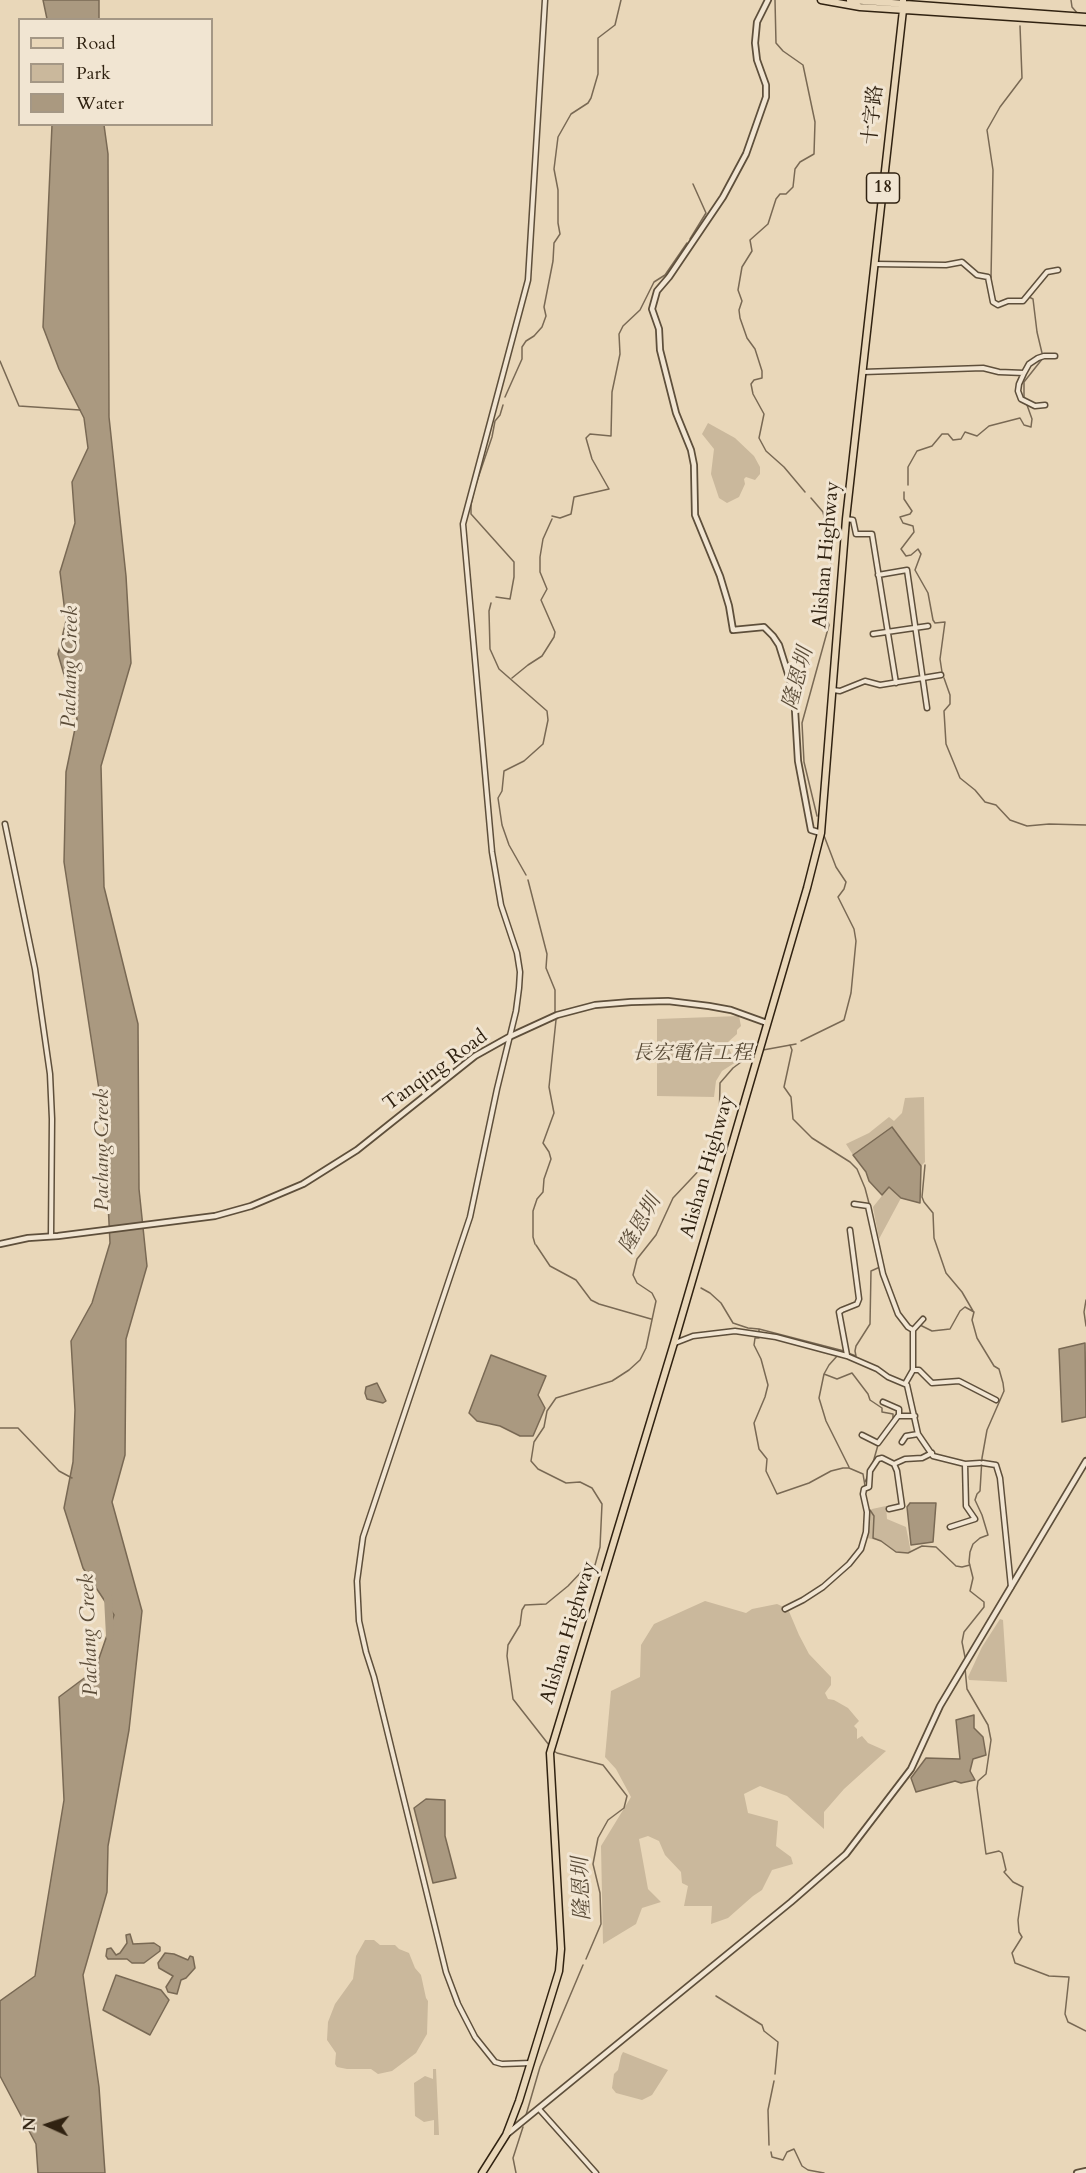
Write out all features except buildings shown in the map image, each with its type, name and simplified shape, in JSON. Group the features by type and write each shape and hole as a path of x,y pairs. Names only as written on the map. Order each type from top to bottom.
{"main road":[{"path":"821,0 860,7 904,4 1086,22"},
{"path":"850,0 1086,17"},
{"name":"十字路","path":"863,372 904,4"},
{"name":"Alishan Highway","path":"506,2135 532,2063 554,1992 561,1960 550,1750 674,1343 821,833 846,519 863,372"},
{"name":"18","path":"482,2173 506,2135"}],"street":[{"path":"532,2063 502,2064 495,2062 475,2037 458,2004 450,1982 366,1652 359,1622 357,1595 358,1562 363,1537 470,1217 516,1011 520,972 513,937 501,905 492,852 463,524 529,273 545,0"},
{"path":"768,0 757,22 754,43 766,85 766,97 746,154 723,197 657,291 652,309 676,413 691,450 694,465 694,515 723,586 733,630 764,627 779,645 794,693 798,761 811,830 821,833"},
{"path":"875,264 962,262 977,275 988,277 993,302 998,305 1008,301 1023,301 1047,272 1058,270"},
{"path":"1045,405 1035,406 1020,399 1019,384 1029,364 1044,356 1055,356"},
{"path":"863,372 983,368 999,372 1024,373"},
{"path":"846,519 853,520 856,534 872,534 896,683"},
{"path":"878,575 908,570 927,708"},
{"path":"873,634 928,626"},
{"path":"832,690 840,691 865,681 880,686 941,675"},
{"path":"5,825 35,969 50,1074 51,1236"},
{"name":"Tanqing Road","path":"0,1244 215,1216 303,1184 357,1150 475,1056 509,1037 558,1015 595,1005 668,1001 731,1010 767,1023"},
{"path":"854,1204 868,1206 883,1274 898,1314 913,1330"},
{"path":"847,1356 839,1312 857,1304 859,1299 850,1230"},
{"path":"923,1319 913,1330 913,1370 905,1384 918,1434 937,1458 964,1464 996,1465 1000,1478 1011,1587"},
{"path":"674,1343 693,1336 735,1330 776,1337 847,1356 905,1384"},
{"path":"913,1370 919,1370 932,1383 959,1381 996,1400"},
{"path":"862,1435 878,1443 899,1416 899,1409 883,1402"},
{"path":"899,1416 915,1416"},
{"path":"902,1442 906,1436 918,1434"},
{"path":"894,1464 905,1459 922,1458 932,1453"},
{"path":"785,1609 823,1587 855,1558 864,1541 867,1512 864,1489 869,1487 870,1471 878,1459 882,1458 894,1464 897,1471 902,1506 889,1509"},
{"path":"506,2135 846,1854 911,1768 940,1706 1086,1461"},
{"path":"950,1527 975,1519 966,1506 964,1464"},
{"path":"539,2109 596,2173"},
{"path":"1077,2173 1086,2171"}],"green space":[{"path":"708,423 735,438 754,456 760,467 760,474 755,480 746,477 739,497 727,503 719,498 711,474 714,449 702,434"},
{"name":"長宏電信工程","path":"739,1016 741,1026 737,1034 728,1042 736,1062 722,1071 716,1081 714,1097 657,1096 657,1019"},
{"path":"924,1097 925,1162 921,1166 892,1127 853,1155 846,1144 869,1133 889,1117 894,1121 902,1113 905,1098"},
{"path":"889,1187 901,1198 879,1239 873,1207"},
{"path":"886,1506 887,1519 906,1527 911,1552 896,1552 881,1541 867,1538 868,1513 872,1509"},
{"path":"705,1601 746,1613 752,1609 777,1604 788,1609 809,1654 831,1677 831,1685 825,1693 828,1699 848,1708 859,1721 854,1726 857,1729 857,1739 862,1736 868,1743 886,1751 844,1789 824,1812 824,1829 787,1796 760,1786 744,1794 748,1813 778,1821 776,1846 791,1857 793,1864 772,1870 762,1890 728,1918 711,1924 712,1906 684,1906 688,1886 682,1883 681,1872 665,1855 659,1841 648,1836 639,1839 648,1889 661,1902 642,1908 636,1924 603,1944 601,1846 631,1797 616,1769 605,1757 611,1691 640,1677 641,1645 654,1624"},
{"path":"1000,1619 1003,1620 1007,1682 969,1680 968,1677 982,1647"},
{"path":"365,1940 374,1940 380,1945 395,1945 409,1953 415,1968 421,1975 428,2001 427,2034 416,2053 392,2071 378,2074 371,2069 337,2067 336,2053 327,2040 328,2022 335,2004 353,1979 356,1956"},
{"path":"623,2052 668,2070 652,2095 642,2100 616,2093 612,2088 614,2074 618,2070"},
{"path":"433,2069 436,2069 439,2135 434,2135 434,2120 424,2122 415,2116 414,2083 425,2076 433,2079"}],"water":[{"path":"43,0 99,0 99,18 47,18"},
{"path":"52,126 104,126 108,154 109,417 126,576 131,663 101,766 104,887 138,1024 139,1189 147,1266 126,1339 125,1455 112,1502 142,1611 129,1730 108,1846 107,1892 83,1975 99,2087 105,2173 38,2173 36,2144 0,2076 0,2001 35,1976 64,1800 59,1697 95,1670 114,1615 83,1568 64,1508 73,1462 75,1410 71,1341 92,1303 110,1243 104,1122 64,862 66,772 77,719 58,654 66,621 60,572 75,523 72,482 88,448 84,418 59,369 43,327"},
{"path":"892,1127 921,1166 920,1203 901,1198 889,1187 882,1195 869,1181 866,1172 853,1155"},
{"path":"1085,1343 1086,1417 1062,1422 1059,1349"},
{"path":"491,1355 546,1376 538,1395 545,1408 533,1436 520,1436 500,1426 477,1421 469,1413"},
{"path":"377,1383 386,1401 383,1403 367,1399 365,1393 366,1387"},
{"path":"910,1503 936,1503 933,1542 911,1545 907,1507"},
{"path":"974,1715 974,1728 983,1737 986,1755 973,1759 970,1771 975,1780 961,1783 955,1781 916,1792 911,1778 926,1758 960,1759 956,1720"},
{"path":"426,1799 445,1800 445,1836 456,1878 433,1883 414,1808"},
{"path":"130,1934 133,1944 154,1943 160,1947 160,1951 144,1963 132,1963 127,1959 108,1959 107,1949 111,1948 116,1955 120,1953 127,1943 126,1935"},
{"path":"165,1953 188,1960 190,1956 193,1957 195,1968 181,1980 177,1994 168,1992 166,1987 173,1976 159,1968 158,1963"},
{"path":"116,1975 161,1990 169,2000 150,2035 103,2010"}],"waterway":[{"path":"505,397 522,359 522,347 542,327 546,316 544,307 554,243 560,234 558,190 554,169 558,137 571,114 588,103 591,98 598,74 598,38 615,25 621,0"},
{"name":"隆恩圳","path":"775,0 776,43 803,65 815,122 814,154 800,162 795,169 793,187 786,194 780,194 776,199 768,224 750,240 752,251 742,267 738,290 742,301 739,310 747,338 755,349 762,371 762,378 754,380 751,384 753,394 764,414 759,438 766,451 784,467 805,492"},
{"path":"1071,0 1072,7 1078,14"},
{"path":"991,278 993,170 987,130 1000,107 1022,78 1020,26"},
{"path":"690,239 706,213 693,184"},
{"path":"552,516 560,518 571,514 574,497 609,489 592,459 586,438 590,434 611,436 612,392 620,354 619,334 623,326 640,310 654,282 665,275 687,243"},
{"path":"1029,297 1033,299 1042,353"},
{"path":"1024,398 1024,382 1043,358"},
{"path":"0,361 19,406 80,410"},
{"path":"496,597 510,599 514,562 471,514 471,504 495,421 503,405"},
{"path":"908,485 908,467 917,451 932,446 942,434 948,434 953,440 961,439 965,432 977,436 989,426 1020,418 1024,425 1031,427 1032,419 1027,405"},
{"path":"904,492 904,499 912,511 900,517 903,523 913,526 914,532 901,549 906,556 918,549 921,554 915,570 928,593 933,620 935,623 945,622 940,659 942,672"},
{"name":"隆恩圳","path":"811,498 823,512 832,553 829,580"},
{"path":"512,678 542,656 554,637 555,632 541,600 547,589 540,572 543,539 552,519"},
{"name":"隆恩圳","path":"817,816 804,762 802,723 829,625 825,614 828,587"},
{"path":"491,603 489,611 490,649 499,669 547,711 548,720 543,744 524,761 504,771 502,791 498,798 502,825 509,845 526,875"},
{"path":"944,678 950,695 950,704 944,711 946,744 960,778 985,802 996,805 1010,820 1027,826 1086,825"},
{"name":"隆恩圳","path":"801,1041 844,1020 851,993 856,941 854,929 838,897 846,882 836,867 823,833"},
{"path":"528,880 547,954 546,968 555,990 555,1012"},
{"path":"535,1244 533,1211 537,1199 543,1192 544,1179 551,1159 543,1143 554,1113 549,1087 556,1020"},
{"name":"隆恩圳","path":"763,1050 796,1044"},
{"path":"790,1045 792,1050 784,1087 791,1097 793,1119 812,1138 857,1169 870,1207"},
{"name":"隆恩圳","path":"549,1745 513,1699 507,1656 508,1645 520,1625 525,1605 546,1604 585,1568 595,1565 600,1547 602,1504 592,1488 580,1482 566,1483 538,1469 531,1461 534,1442 544,1427 547,1411 556,1398 612,1381 640,1360 646,1348 656,1301 652,1293 637,1283 633,1275 637,1259 656,1235 673,1198 706,1163 719,1129 720,1083 733,1068 756,1051"},
{"path":"925,1165 922,1197 933,1213 934,1238 946,1273 962,1292 973,1311"},
{"path":"536,1245 550,1266 576,1280 591,1300 651,1319"},
{"path":"848,1353 856,1356 856,1346 870,1324 871,1271 880,1267"},
{"path":"701,1288 721,1303 733,1323 759,1329 759,1338 755,1338 754,1345 761,1359 768,1385 754,1423 759,1449 767,1459 766,1471 777,1494 843,1468 863,1474 865,1486"},
{"path":"1086,1300 1084,1312 1086,1326"},
{"path":"920,1325 932,1331 950,1329 960,1311 965,1307 974,1312 972,1320 977,1338 994,1366 999,1369 1003,1383 1004,1391 987,1430 980,1491 975,1500 988,1535 973,1544 969,1562 973,1578 970,1591 984,1602 984,1607 964,1632 962,1642 965,1657"},
{"path":"759,1329 844,1351"},
{"path":"838,1355 824,1374 819,1398 826,1421 849,1467"},
{"path":"824,1374 837,1379 852,1373 870,1400 882,1408 882,1412 893,1414 893,1421"},
{"path":"0,1428 18,1428 59,1471 72,1478"},
{"path":"880,1437 886,1429"},
{"path":"872,1466 878,1445"},
{"path":"865,1482 869,1473"},
{"path":"868,1511 870,1510 874,1516 873,1538 896,1552 908,1553 922,1546 936,1547 956,1566 970,1565"},
{"name":"Pachang Creek","path":"108,1597 110,1636"},
{"path":"965,1668 967,1689 988,1725 991,1740 986,1774 978,1781 977,1788 986,1854 999,1851 1002,1853 1006,1870 1004,1872 1013,1882 1023,1887 1018,1920 1022,1937 1012,1953 1015,1963 1049,1976 1069,1977 1065,2014 1068,2022 1086,2031"},
{"name":"隆恩圳","path":"554,1751 603,1765 627,1796 624,1808 608,1820 598,1838 593,1864 600,1893 601,1924 586,1959"},
{"name":"隆恩圳","path":"526,2115 540,2067 583,1965"},
{"path":"716,1996 762,2025 764,2031 778,2042 775,2074"},
{"path":"769,2145 768,2110 774,2081"},
{"name":"隆恩圳","path":"516,2173 513,2158 523,2127"},
{"path":"771,2152 772,2157 783,2160 787,2152 794,2149 802,2166 808,2170 824,2173"}]}
